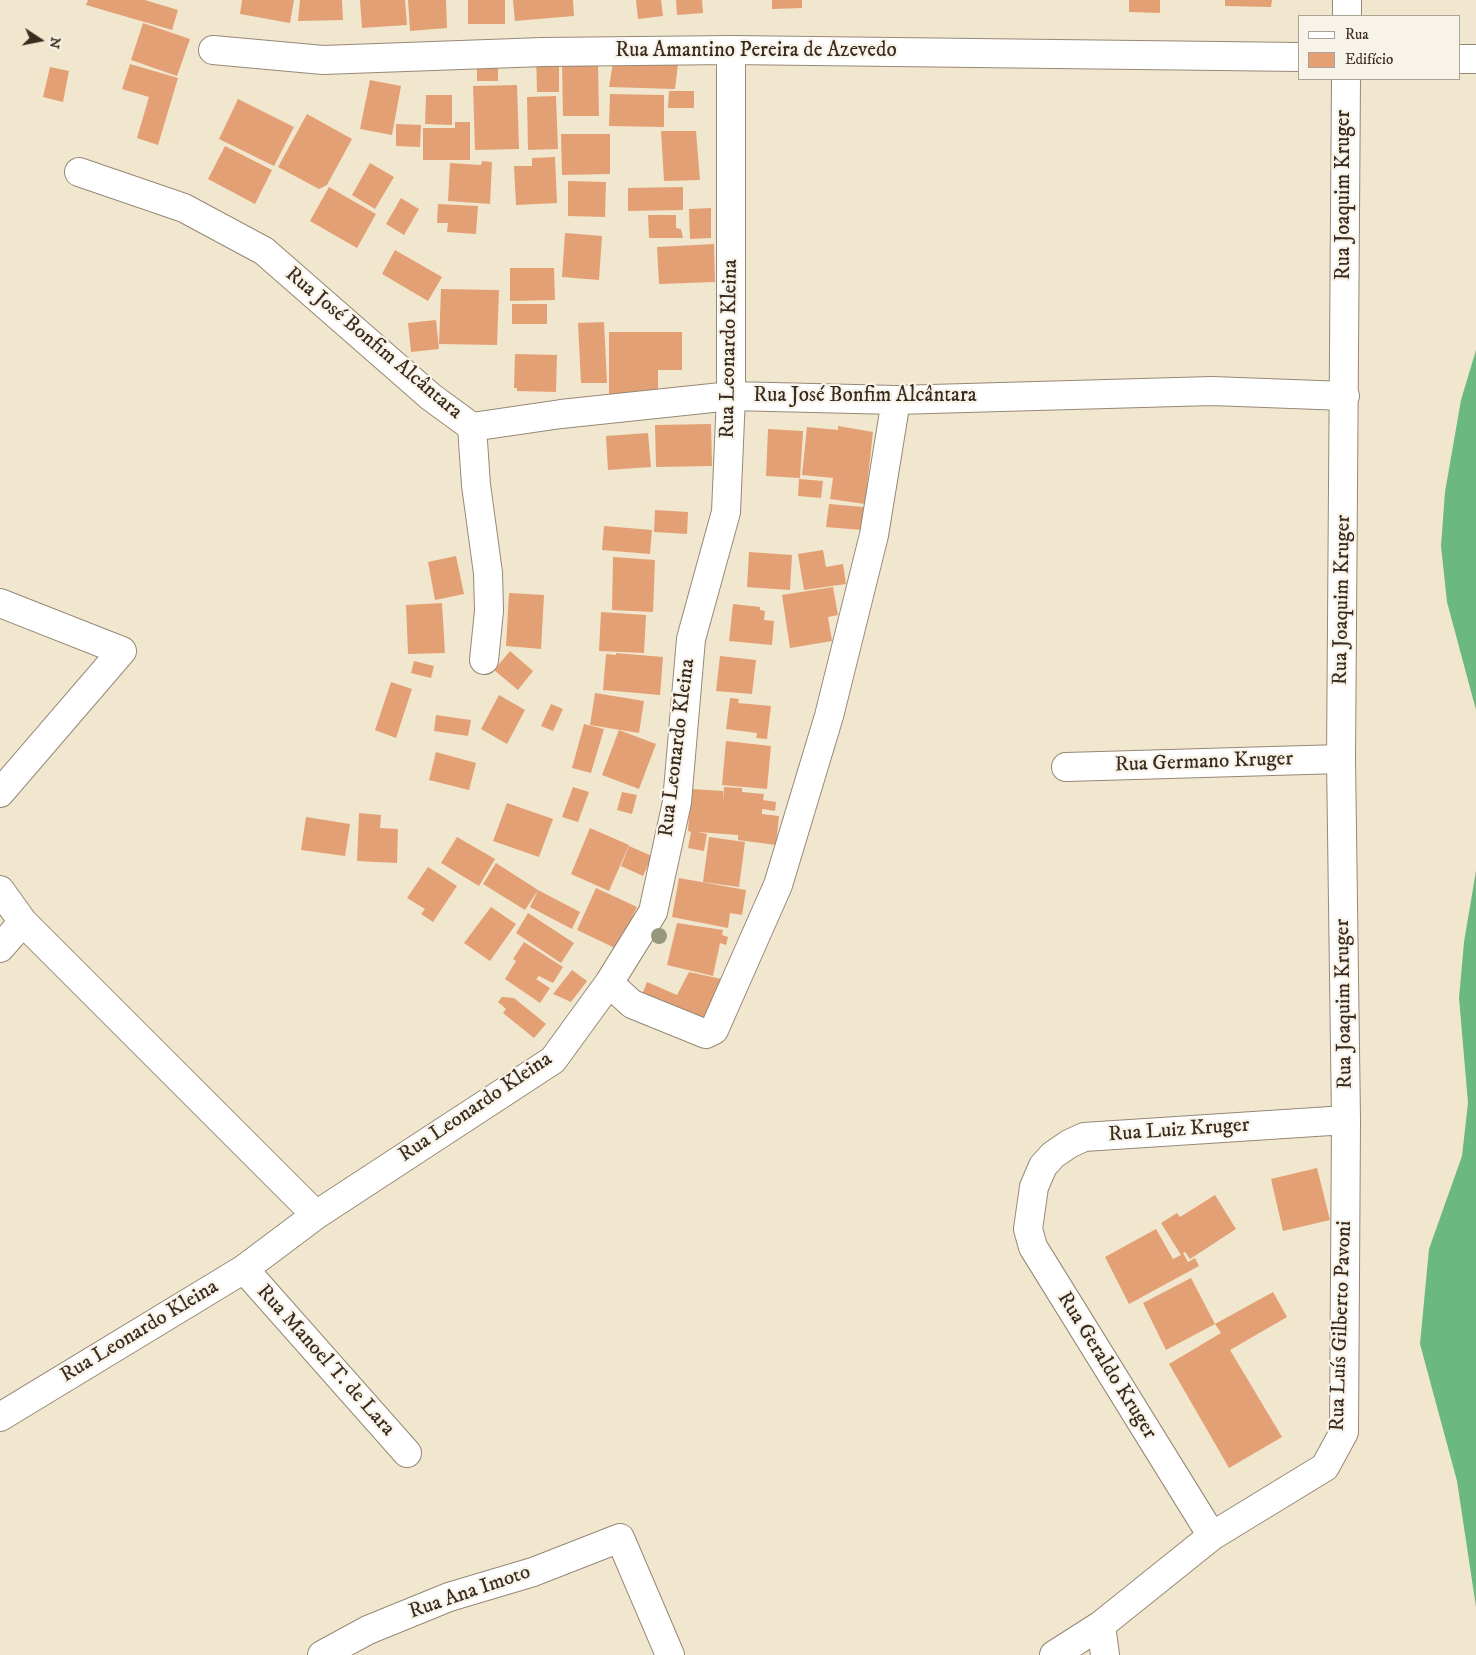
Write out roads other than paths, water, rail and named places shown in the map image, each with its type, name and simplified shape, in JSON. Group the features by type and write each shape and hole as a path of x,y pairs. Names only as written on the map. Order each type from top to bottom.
{"street":[{"path":"1347,0 1347,15"},
{"name":"Rua Amantino Pereira de Azevedo","path":"213,50 323,60 543,52 731,50 1298,57"},
{"name":"Rua Leonardo Kleina","path":"0,1417 244,1269 316,1215 553,1060 609,984 653,912 677,802 690,639 726,512 731,396 731,50"},
{"path":"1461,59 1476,59"},
{"name":"Rua Joaquim Kruger","path":"1346,80 1341,759 1346,1120"},
{"name":"Rua José Bonfim Alcântara","path":"79,172 184,208 264,251 431,397 472,427 560,414 731,396 896,400 1212,391 1345,396"},
{"path":"609,984 632,1004 706,1034 714,1030 778,885 828,716 874,535 896,400"},
{"path":"472,427 476,485 488,573 489,611 484,660"},
{"path":"0,603 122,651 0,794"},
{"name":"Rua Germano Kruger","path":"1066,767 1341,759"},
{"path":"0,890 23,922 316,1215"},
{"path":"0,948 23,922"},
{"name":"Rua Luiz Kruger","path":"1034,1187 1043,1166 1054,1155 1069,1144 1084,1137 1346,1120"},
{"name":"Rua Luís Gilberto Pavoni","path":"1054,1655 1101,1624 1212,1536 1325,1466 1344,1432 1346,1120"},
{"name":"Rua Geraldo Kruger","path":"1034,1187 1028,1229 1033,1247 1212,1536"},
{"name":"Rua Manoel T. de Lara","path":"244,1269 407,1453"},
{"name":"Rua Ana Imoto","path":"322,1655 368,1630 449,1597 533,1572 620,1538 670,1655"},
{"path":"1101,1624 1105,1655"}]}
